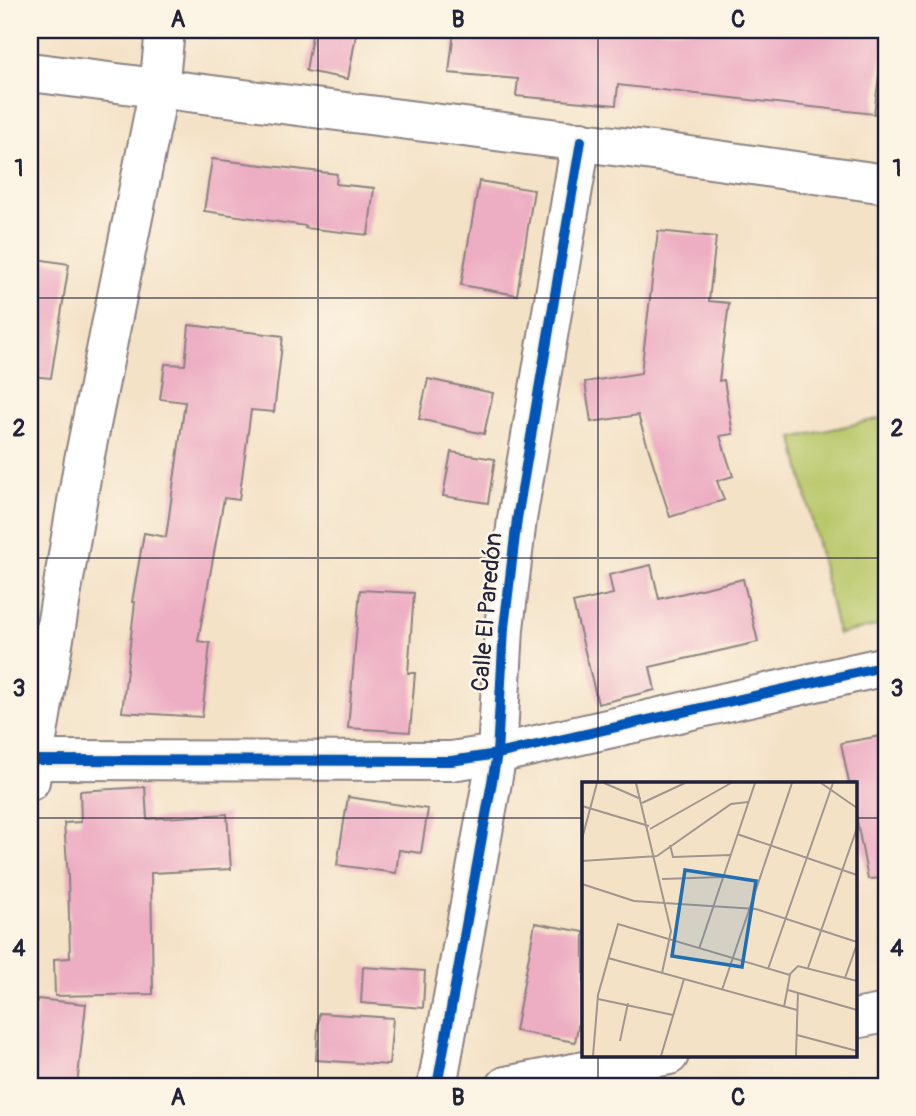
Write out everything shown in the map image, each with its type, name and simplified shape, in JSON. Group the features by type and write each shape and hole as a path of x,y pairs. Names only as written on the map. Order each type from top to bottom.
{"street":[{"path":"165,30 159,88 84,460 31,767 87,759 426,762 497,754 886,666"},
{"path":"30,72 886,184"},
{"name":"Calle El Paredón","path":"437,1086 497,754 504,628 517,519 581,142"},
{"path":"856,1019 886,1013"},
{"path":"506,1086 664,1056"}],"green space":[{"path":"886,417 886,624 838,634 793,438"}],"building":[{"path":"313,30 357,30 348,79 306,71"},
{"path":"454,30 885,30 874,114 618,85 616,105 516,96 518,79 449,73"},
{"path":"212,159 337,174 336,184 374,188 368,235 305,228 306,226 204,211"},
{"path":"479,181 534,190 517,295 461,285"},
{"path":"658,231 716,237 709,301 729,303 719,381 724,380 733,434 720,436 733,476 717,481 724,500 670,517 638,415 591,422 585,382 641,373"},
{"path":"30,258 69,264 51,378 30,376"},
{"path":"189,325 283,336 274,412 251,410 239,500 224,498 198,641 210,643 202,717 122,712 135,602 132,602 144,533 166,537 185,402 160,399 165,364 185,365"},
{"path":"428,379 493,393 484,434 419,419"},
{"path":"451,452 495,459 488,503 443,496"},
{"path":"651,565 659,599 743,579 758,642 650,667 655,690 598,704 573,603 613,594 609,575"},
{"path":"360,590 414,593 408,673 415,673 410,732 348,728"},
{"path":"886,735 886,878 868,879 856,816 856,782 849,782 841,743"},
{"path":"145,787 147,819 227,814 231,869 151,873 153,994 55,996 54,959 70,958 64,823 81,822 80,791"},
{"path":"348,797 428,809 421,853 399,850 396,873 337,865"},
{"path":"535,923 582,932 582,1007 575,1042 515,1031"},
{"path":"363,967 425,971 423,1008 361,1003"},
{"path":"37,999 86,1004 77,1086 30,1086"},
{"path":"319,1013 393,1018 389,1065 316,1060"}],"cycle path":[{"path":"437,1086 497,754 504,628 517,519 581,141"},
{"path":"30,760 451,761 497,754 886,666"}]}
